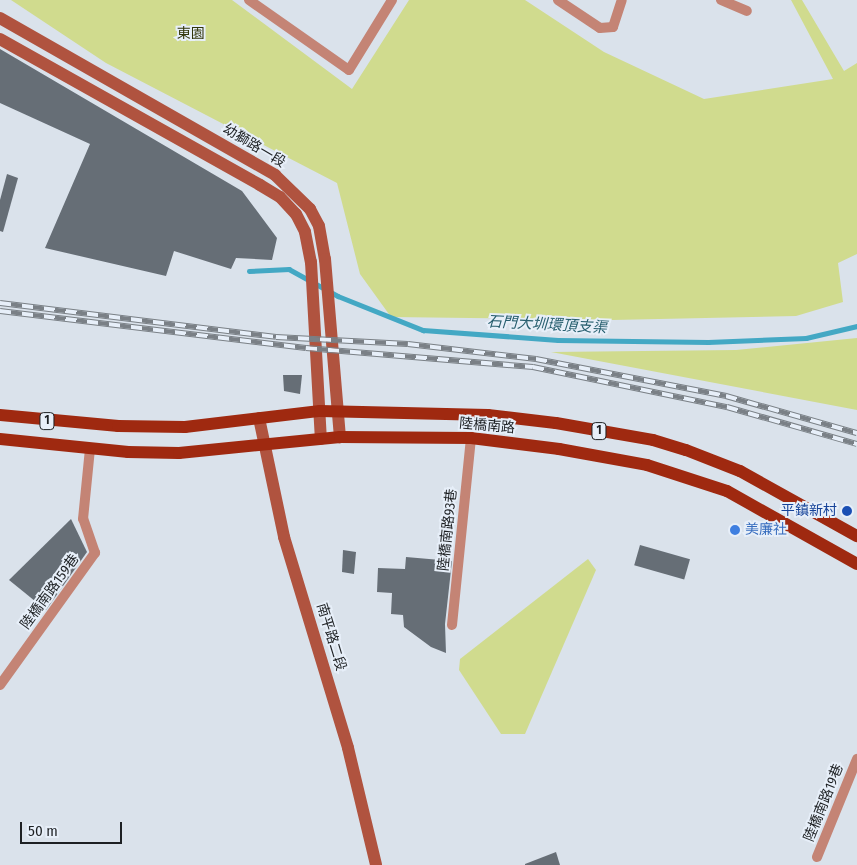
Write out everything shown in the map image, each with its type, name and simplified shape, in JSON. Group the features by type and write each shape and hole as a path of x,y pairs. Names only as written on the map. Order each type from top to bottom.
{"main road":[{"name":"陸橋南路","path":"0,415 93,424 185,427 320,411 488,415 653,440 740,471 857,536"},
{"name":"陸橋南路","path":"90,449 179,453 340,437 471,438 559,449 674,472 727,491 857,564"},
{"name":"1","path":"0,439 90,449"}],"street":[{"path":"249,0 349,70 392,0"},
{"path":"558,0 600,28 613,28 622,0"},
{"path":"721,0 747,11"},
{"name":"幼獅路一段","path":"0,18 275,175 310,209 319,226 325,260 340,437"},
{"path":"0,39 260,185 280,198 296,214 305,232 311,262 321,439"},
{"name":"南平路二段","path":"259,418 284,537 348,748 376,865"},
{"name":"陸橋南路93巷","path":"452,625 471,438"},
{"name":"陸橋南路159巷","path":"0,685 95,554 83,519 90,449"},
{"name":"陸橋南路19巷","path":"817,857 857,759"}],"green space":[{"name":"東園","path":"11,0 232,0 352,89 409,0 525,0 604,52 704,99 833,79 791,0 802,0 844,71 857,63 857,254 838,263 843,302 796,316 612,320 391,317 360,274 337,183 106,63"},
{"path":"857,338 857,410 551,352 736,350"},
{"path":"588,559 596,570 525,734 501,734 459,670 460,659"}],"building":[{"path":"0,49 242,191 277,238 272,260 236,258 231,269 174,251 166,276 45,248 90,144 0,103"},
{"path":"7,174 18,178 3,232 0,231 0,200"},
{"path":"283,375 302,375 300,394 284,391"},
{"path":"71,519 87,552 46,610 9,580"},
{"path":"640,545 690,559 684,580 634,565"},
{"path":"343,550 356,552 354,574 342,572"},
{"path":"406,557 452,561 445,624 446,653 431,647 404,627 403,615 391,614 392,593 377,592 378,568 405,569"},
{"path":"556,852 560,865 525,865 525,864"}],"waterway":[{"name":"石門大圳環頂支渠","path":"249,271 289,269 338,296 423,330 558,340 708,342 806,338 857,326"}],"railway":[{"path":"0,303 276,337 408,344 536,359 726,396 857,433"},
{"path":"0,311 306,348 533,367 727,407 857,444"}],"place":[{"name":"平鎮新村","path":"847,511"},
{"name":"美廉社","path":"735,530"}]}
